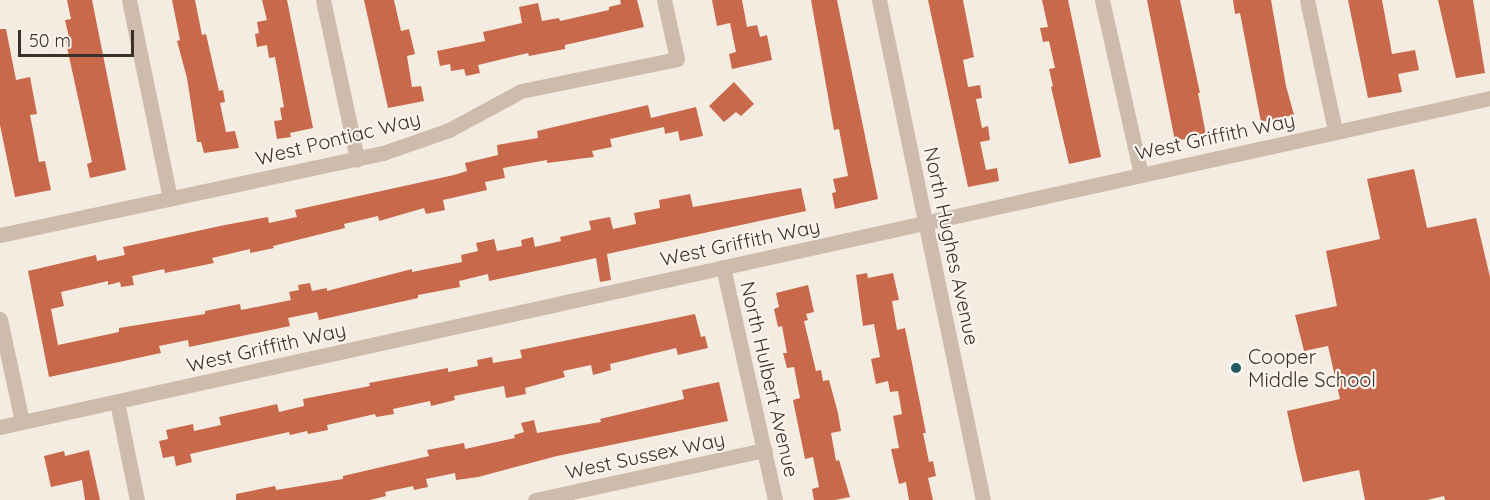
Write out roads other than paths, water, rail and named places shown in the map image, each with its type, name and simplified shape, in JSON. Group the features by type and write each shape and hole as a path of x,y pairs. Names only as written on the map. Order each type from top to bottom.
{"street":[{"path":"129,0 171,198"},
{"path":"323,0 357,159"},
{"name":"West Pontiac Way","path":"0,235 357,159 431,138 521,91 676,59 664,0"},
{"name":"North Hughes Avenue","path":"879,0 983,500"},
{"path":"1102,0 1141,174"},
{"path":"1307,0 1335,131"},
{"name":"West Griffith Way","path":"0,427 1490,98"},
{"name":"North Hulbert Avenue","path":"723,267 775,500"},
{"path":"0,319 22,422"},
{"path":"117,402 136,500"},
{"name":"West Sussex Way","path":"535,500 765,450"}],"place":[{"name":"Cooper Middle School","path":"1236,368"}]}
